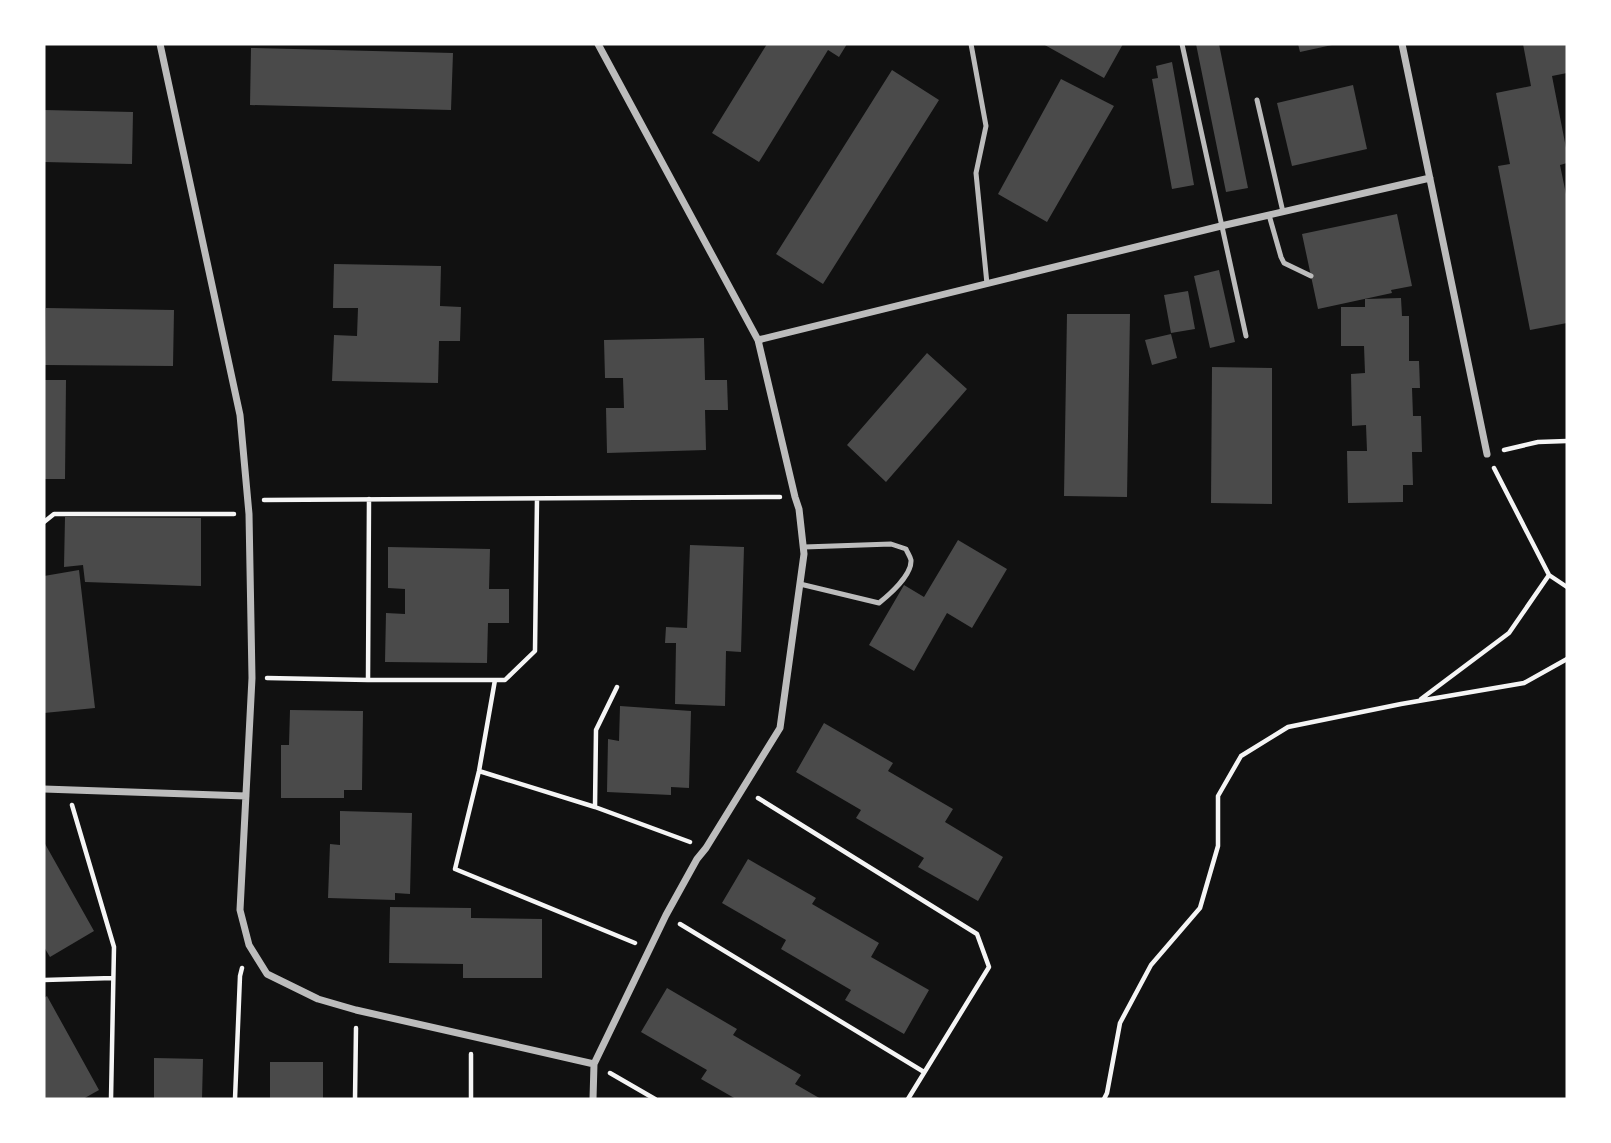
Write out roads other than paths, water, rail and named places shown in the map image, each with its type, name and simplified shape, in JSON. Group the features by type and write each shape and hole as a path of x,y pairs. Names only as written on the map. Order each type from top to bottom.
{"street":[{"path":"160,44 240,415 249,514 252,678 240,910 249,945 267,974 318,999 594,1064"},
{"path":"593,1099 594,1064 666,915 697,859 780,728 804,554 799,509 758,340 597,44"},
{"path":"1402,44 1487,454"},
{"path":"758,340 1430,178"},
{"path":"44,789 246,796"}],"lane":[{"path":"971,44 986,126 976,173 987,284"},
{"path":"1182,44 1246,336"},
{"path":"1257,100 1283,212"},
{"path":"1269,215 1284,263 1311,276"},
{"path":"800,584 879,603 893,592 908,571 911,560 906,549 891,544 804,547"}]}
